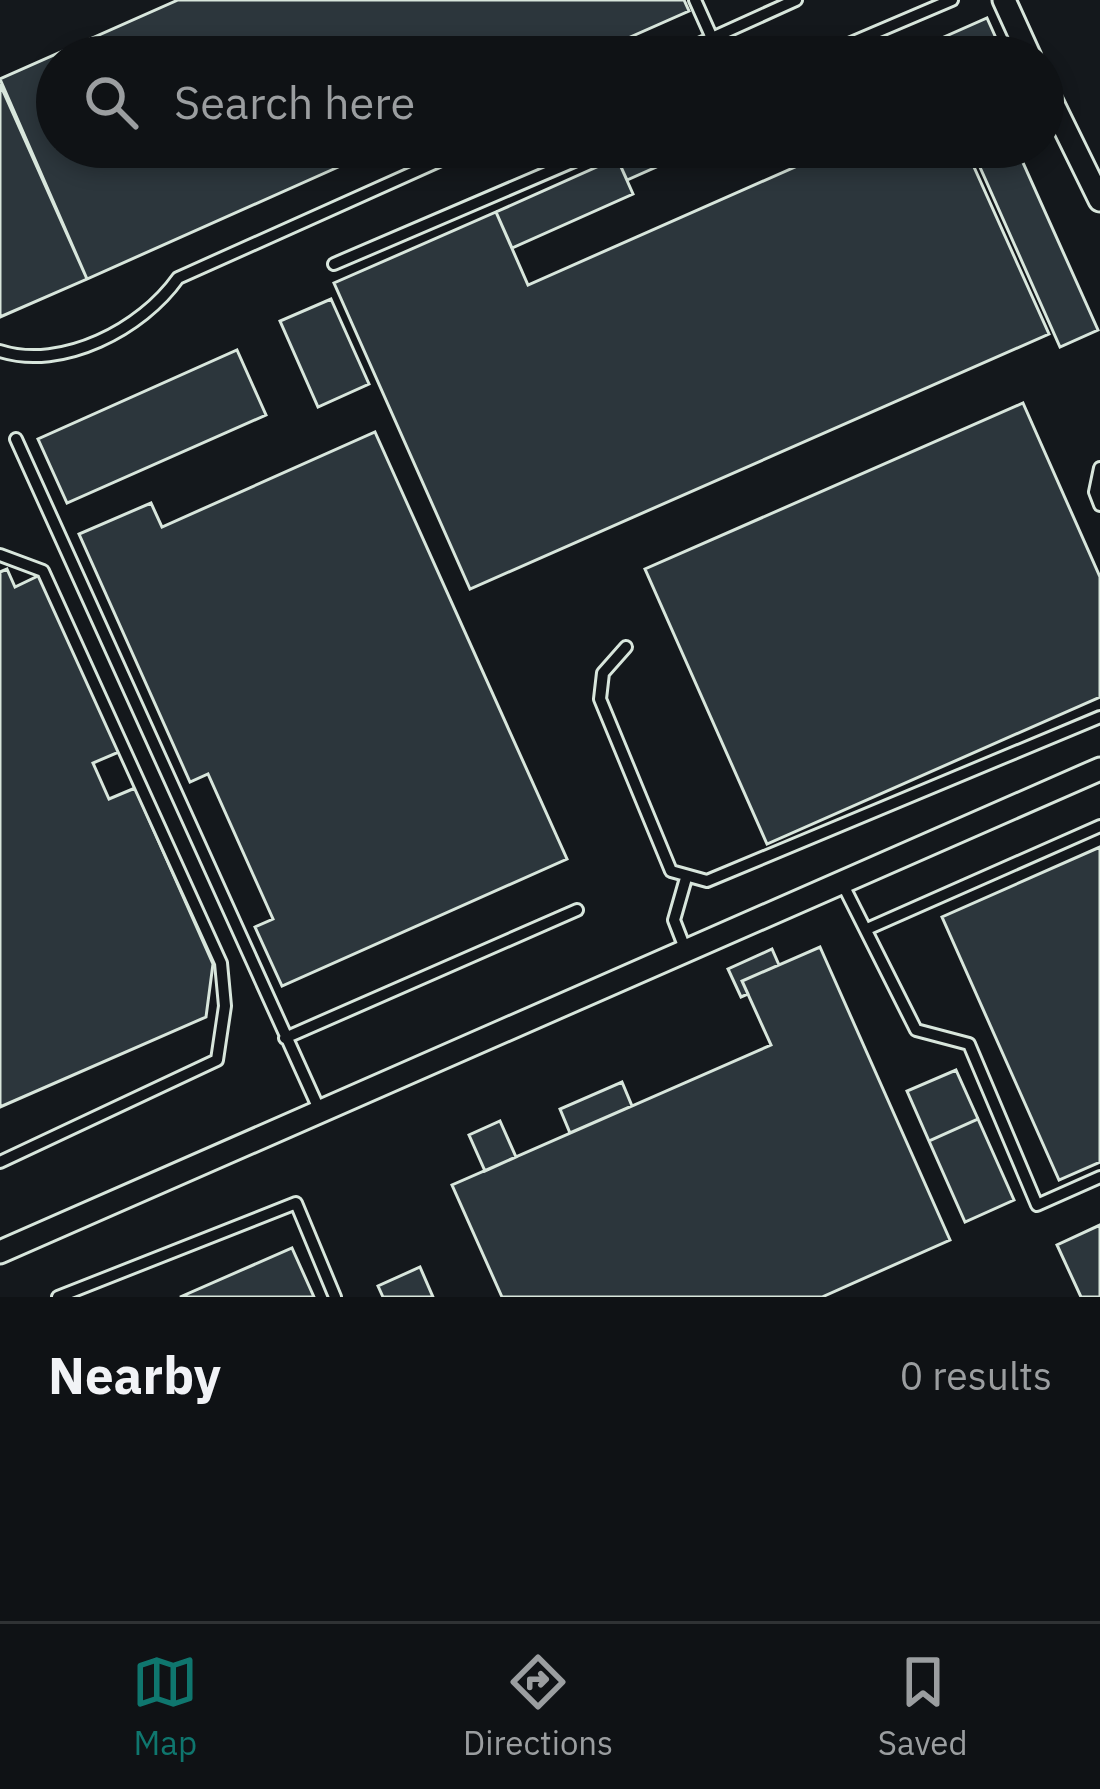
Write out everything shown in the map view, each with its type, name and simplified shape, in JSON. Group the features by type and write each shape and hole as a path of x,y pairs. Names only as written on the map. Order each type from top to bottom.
{"street":[{"path":"1004,0 1020,36"},
{"path":"1064,127 1100,200"},
{"path":"0,1252 1100,769"}],"lane":[{"path":"695,0 711,36"},
{"path":"716,36 796,0"},
{"path":"867,36 952,0"},
{"path":"0,350 41,356 108,336 143,316 178,278 423,168"},
{"path":"334,264 558,168"},
{"path":"16,440 320,1109"},
{"path":"1100,468 1095,492 1100,505"},
{"path":"0,555 43,572 221,963 225,1006 217,1060 0,1162"},
{"path":"626,647 603,673 603,712 671,872 706,881 1100,717"},
{"path":"867,928 1100,826"},
{"path":"686,878 674,920 686,951"},
{"path":"842,883 916,1030 969,1044 1037,1205 1100,1177"},
{"path":"285,1038 577,910"},
{"path":"58,1297 296,1203 335,1297"}],"building":[{"path":"178,0 684,0 689,11 632,36 97,36"},
{"path":"987,18 995,36 946,36"},
{"path":"36,63 36,162 0,79"},
{"path":"0,84 87,279 0,317"},
{"path":"39,168 336,168 87,279"},
{"path":"595,168 621,168 633,194 512,248 496,212"},
{"path":"622,168 654,168 627,180"},
{"path":"793,168 974,168 1049,334 470,589 334,283 496,212 528,285"},
{"path":"980,168 1025,168 1098,330 1060,347"},
{"path":"331,299 369,384 318,407 280,321"},
{"path":"237,350 266,415 67,503 38,439"},
{"path":"1023,403 1100,577 1100,697 767,844 645,569"},
{"path":"375,432 567,859 282,986 255,927 273,919 208,774 190,782 79,534 151,503 162,527"},
{"path":"7,569 15,587 40,575 119,752 93,763 109,799 135,788 213,964 206,1017 0,1107 0,572"},
{"path":"1100,847 1100,1162 1059,1180 942,917"},
{"path":"820,947 950,1240 822,1297 502,1297 452,1185 771,1045 742,981"},
{"path":"772,949 779,965 742,981 748,994 741,997 728,969"},
{"path":"956,1070 978,1119 929,1141 907,1091"},
{"path":"622,1082 632,1106 570,1133 560,1109"},
{"path":"978,1119 1014,1200 965,1222 929,1141"},
{"path":"500,1121 516,1157 485,1171 469,1135"},
{"path":"1100,1225 1100,1297 1081,1297 1057,1245"},
{"path":"292,1248 314,1297 180,1297"},
{"path":"420,1267 433,1297 383,1297 378,1286"}]}
